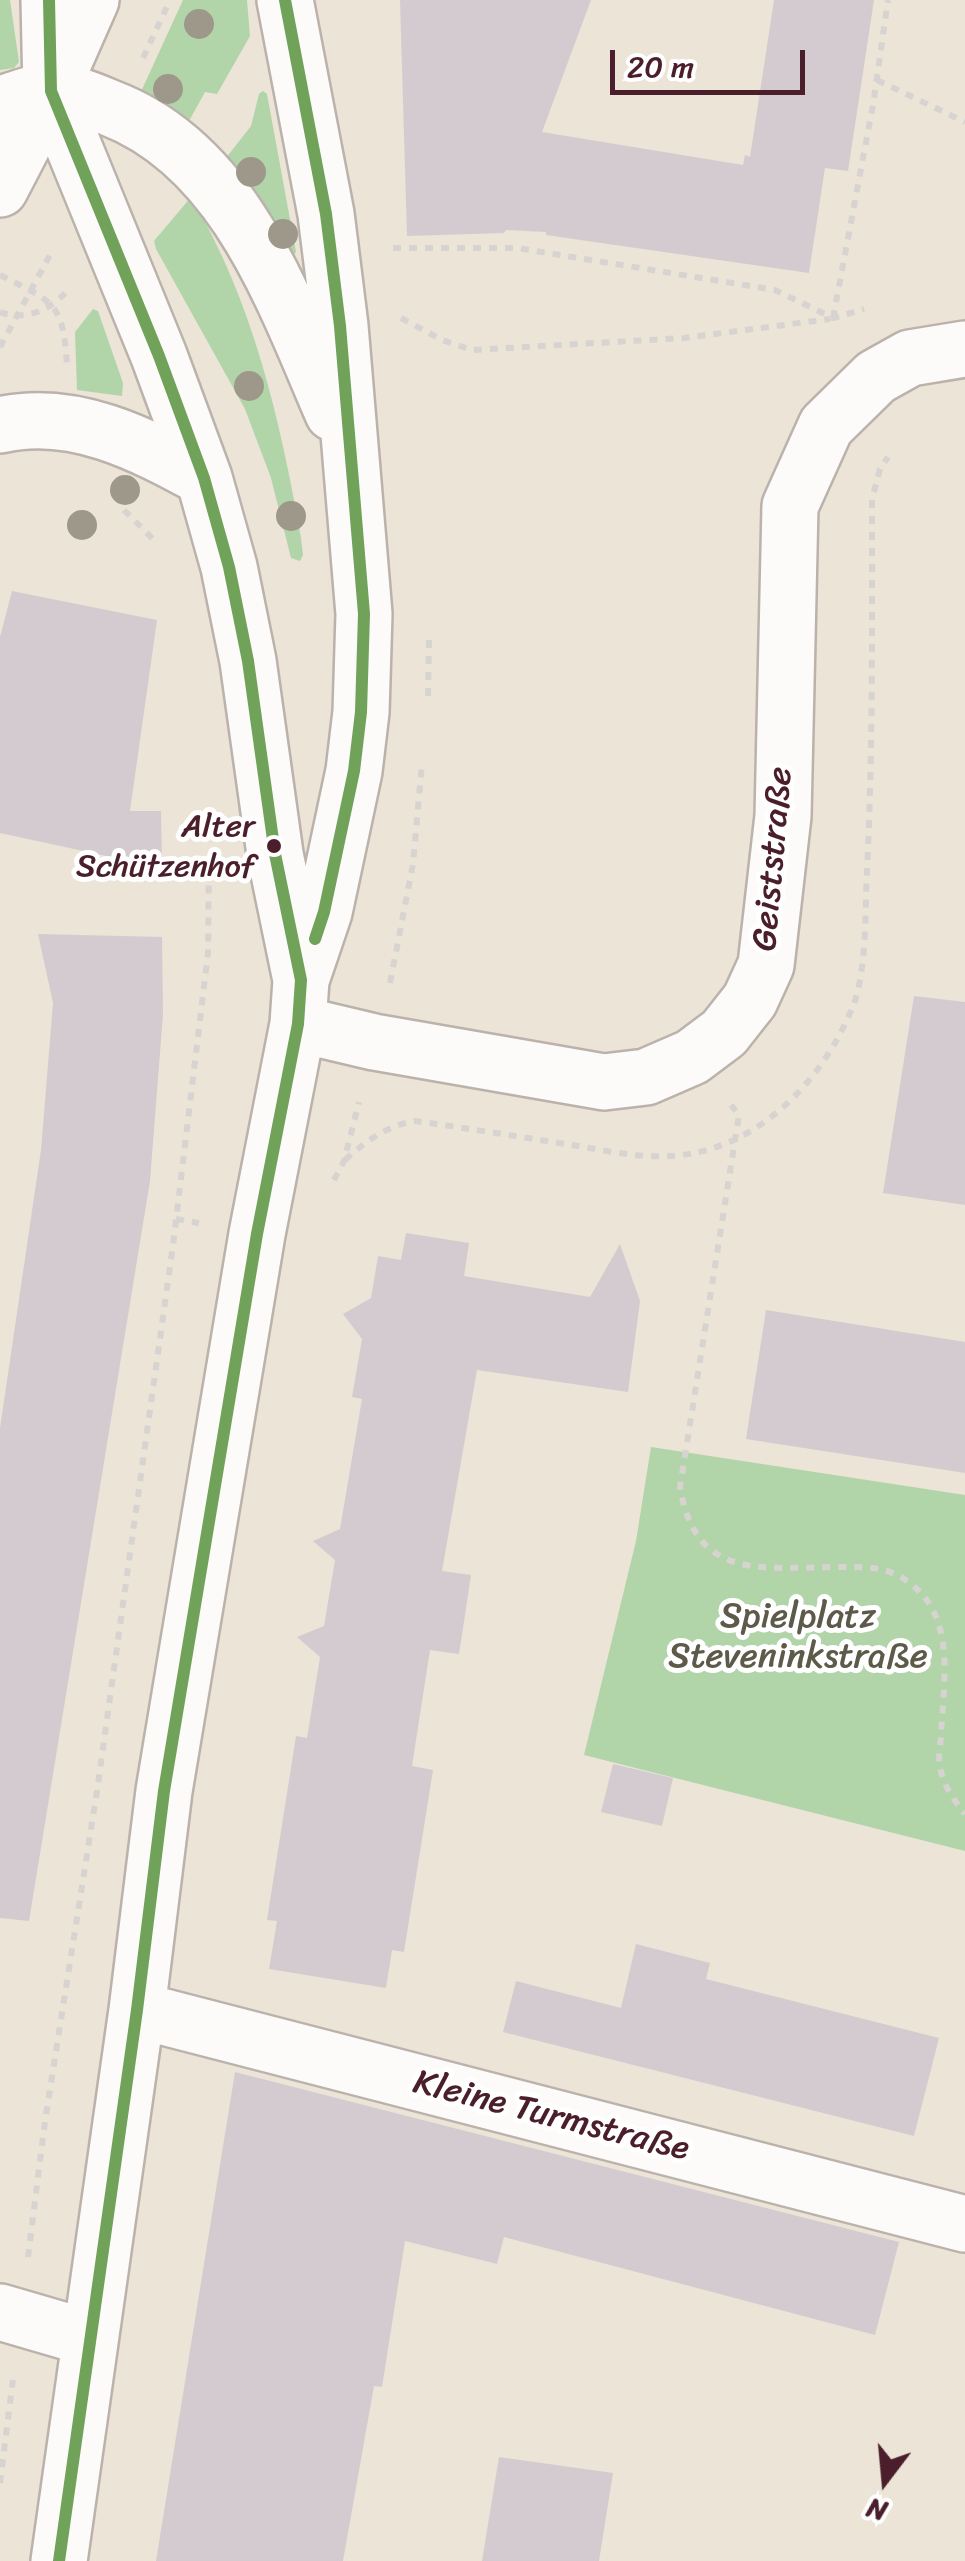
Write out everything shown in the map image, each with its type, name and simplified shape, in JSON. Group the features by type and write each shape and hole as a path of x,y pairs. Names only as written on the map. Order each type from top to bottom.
{"street":[{"path":"0,189 49,0"},
{"path":"26,97 91,0"},
{"path":"59,2561 164,1791 208,1514 300,1002 354,771 361,712 364,614 326,214 285,0"},
{"path":"26,97 101,104 157,132 219,188 254,245 351,452"},
{"path":"26,97 159,356 204,478 229,567 248,661 300,1002"},
{"path":"883,373 910,358 965,350"},
{"name":"Geiststraße","path":"300,1002 374,1042 604,1082 646,1076 692,1057 724,1033 750,1000 766,965 783,816 790,506 826,426 883,373"},
{"path":"0,425 16,421 54,422 100,430 138,442 204,478"},
{"name":"Kleine Turmstraße","path":"137,2010 965,2224"},
{"path":"10,2315 89,2338"}],"path":[{"path":"833,318 888,0"},
{"path":"877,80 965,122"},
{"path":"380,248 517,248 775,290 833,318 883,373"},
{"path":"0,275 54,305 15,318 0,312"},
{"path":"392,313 442,340 472,350 684,338 833,318"},
{"path":"0,347 15,318"},
{"path":"117,504 159,544"},
{"path":"0,2482 10,2315 97,1791 173,1245 208,953 209,857"},
{"path":"692,1057 739,1115 680,1487 684,1507 693,1531 710,1552 733,1563 879,1568 917,1588 942,1628 945,1655 939,1766 948,1790 965,1814"}],"green space":[{"path":"0,0 10,0 19,62 14,68 0,70"},
{"path":"183,0 247,0 250,36 217,94 205,92 189,121 139,96"},
{"path":"263,91 267,94 296,252 291,259 255,193 226,158 251,126"},
{"path":"191,197 231,277 261,362 293,493 303,555 300,561 291,558 271,478 245,409 156,249 154,241"},
{"path":"93,309 98,311 123,383 122,396 77,390 75,332"},
{"name":"Spielplatz Steveninkstraße","path":"651,1447 965,1495 965,1851 584,1755 636,1541"}],"building":[{"path":"400,0 591,0 542,132 743,165 745,155 750,157 774,0 874,0 848,171 825,168 809,273 546,232 506,230 407,236"},
{"path":"12,591 157,620 130,811 161,811 162,868 0,833 0,637"},
{"path":"38,934 162,937 163,1014 150,1181 29,1921 0,1918 0,1428 41,1150 53,1003"},
{"path":"914,996 965,1002 965,1205 883,1193"},
{"path":"406,1233 469,1243 464,1276 590,1297 620,1244 640,1301 628,1392 477,1370 442,1571 471,1575 459,1654 430,1650 412,1766 433,1770 404,1952 392,1950 386,1988 269,1969 277,1921 267,1920 296,1736 307,1738 320,1657 297,1637 324,1626 335,1560 313,1541 340,1529 362,1399 352,1397 362,1339 343,1314 371,1298 378,1256 401,1260"},
{"path":"766,1310 965,1342 965,1473 746,1439"},
{"path":"613,1764 673,1778 662,1826 601,1812"},
{"path":"636,1944 710,1963 706,1979 939,2038 914,2136 503,2032 516,1981 621,2008"},
{"path":"235,2072 899,2242 875,2335 504,2237 497,2264 405,2241 382,2387 374,2386 343,2561 156,2561"},
{"path":"499,2457 613,2473 599,2561 482,2561"}],"transit line":[{"path":"49,0 51,91 159,356 204,478 229,567 248,661 275,854 301,980 298,1024 257,1234 164,1791 59,2561"},
{"path":"285,0 326,214 340,326 364,614 361,712 354,771 315,939"}],"place":[{"name":"Alter Schützenhof","path":"274,846"}]}
